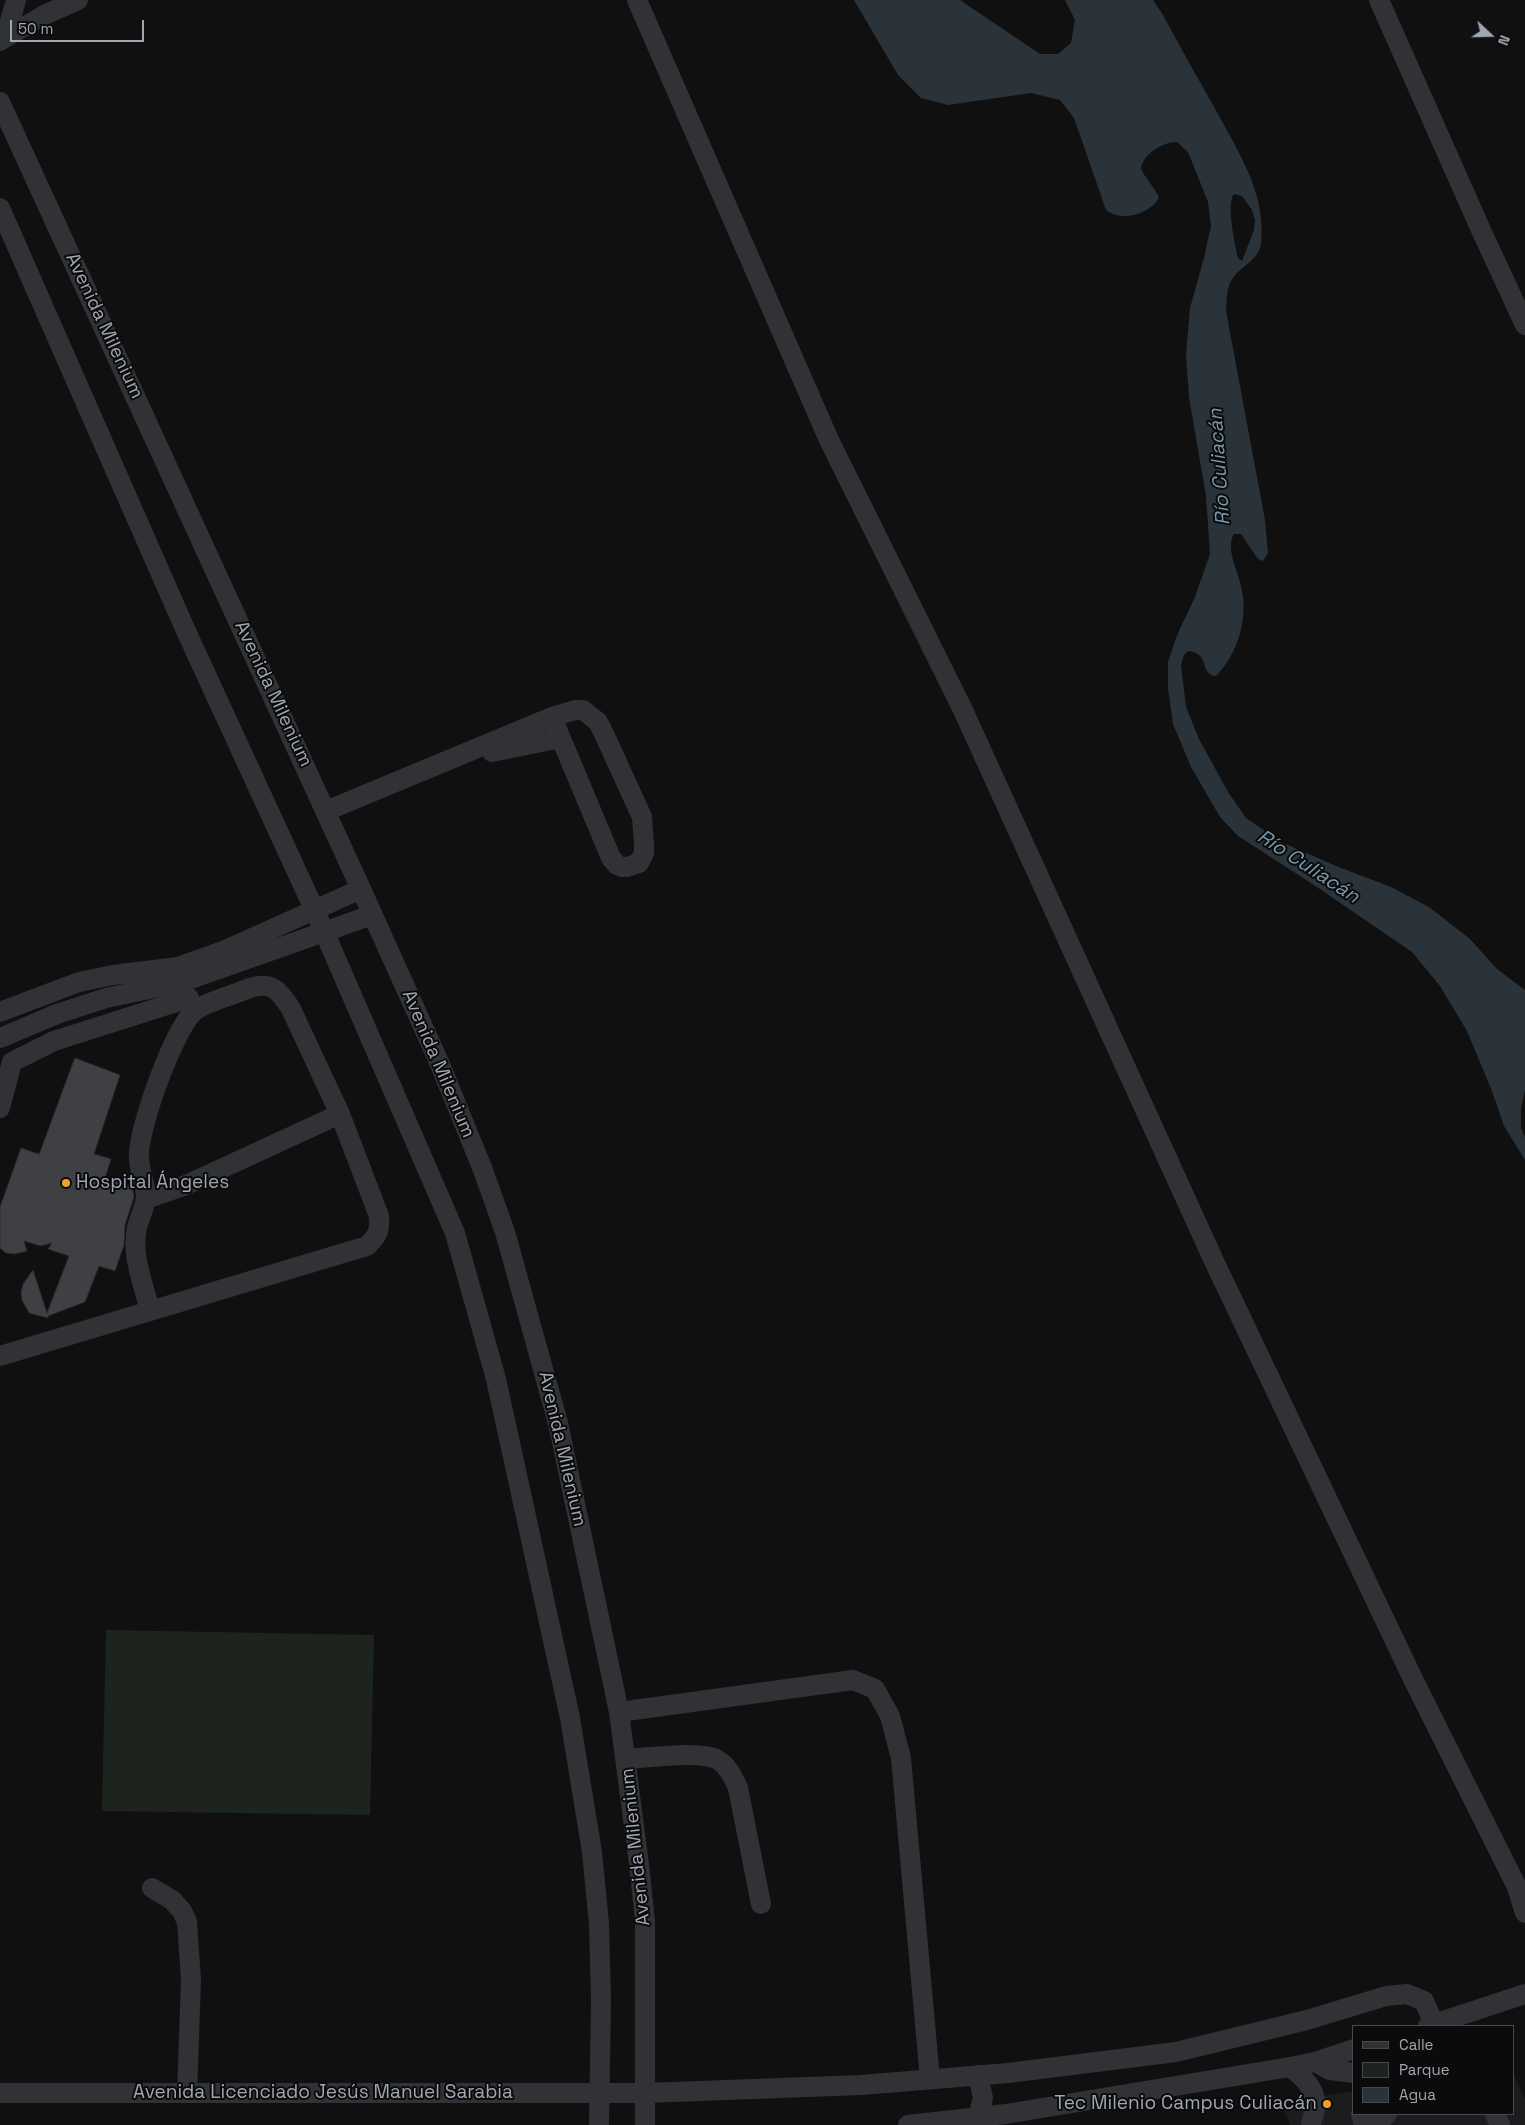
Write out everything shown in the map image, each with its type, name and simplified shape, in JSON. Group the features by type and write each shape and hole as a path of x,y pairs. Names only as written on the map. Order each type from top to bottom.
{"street":[{"path":"3,38 16,0"},
{"path":"3,38 78,0"},
{"path":"637,0 830,440 962,708 1210,1252 1413,1679 1517,1887 1525,1913"},
{"path":"1379,0 1480,230 1525,325"},
{"name":"Avenida Milenium","path":"0,102 362,889 439,1062 483,1170 505,1232 558,1423 619,1712 645,1921 645,2125"},
{"path":"0,208 186,631 315,910 455,1233 496,1379 570,1718 592,1852 599,1924 601,2000 599,2125"},
{"path":"326,811 552,717 575,710 583,710 598,722 642,817 644,853 639,863 627,868 614,862 552,717"},
{"path":"456,758 561,738"},
{"path":"150,1310 136,1256 137,1228 146,1199 138,1156 147,1115 177,1034 186,989 223,951 362,889"},
{"path":"0,1108 6,1064 54,1042 372,915"},
{"path":"0,1012 79,982 129,973 186,989"},
{"path":"0,1038 57,1014 106,998 186,989 265,984 274,988 283,995 291,1009 340,1114 379,1216 380,1229 376,1237 367,1246 0,1356"},
{"path":"146,1199 186,1185 340,1114"},
{"path":"619,1712 853,1680 875,1689 890,1716 901,1758 930,2079"},
{"path":"626,1759 703,1755 718,1760 730,1772 738,1788 761,1904"},
{"path":"152,1888 172,1900 182,1911 187,1922 191,1980 187,2093"},
{"path":"646,2093 861,2086 1008,2073 1176,2052 1307,2020 1386,1996 1407,1994 1424,2001 1431,2025 1525,1994"},
{"path":"908,2125 980,2113 1007,2120 1315,2062 1352,2050"},
{"path":"1315,2062 1330,2070 1352,2073"},
{"path":"1290,2067 1307,2081 1312,2091 1315,2107 1311,2125"},
{"path":"978,2076 980,2113"},
{"name":"Avenida Licenciado Jesús Manuel Sarabia","path":"0,2093 646,2093"},
{"path":"1375,2125 1386,2115"}],"shaded area":[{"name":"Tec Milenio Campus Culiacán","path":"1515,2077 1525,2099 1525,2125 1290,2125 1284,2109 1327,2095 1352,2091 1352,2115 1515,2115"}],"green space":[{"path":"106,1630 374,1635 370,1815 102,1811"}],"water":[{"name":"Río Culiacán","path":"854,0 960,0 1040,54 1058,54 1071,43 1075,20 1065,0 1153,0 1163,15 1240,154 1255,189 1262,224 1260,249 1236,274 1231,282 1227,294 1226,311 1265,520 1268,553 1263,561 1258,559 1241,534 1234,534 1231,553 1241,586 1244,610 1240,634 1230,657 1216,676 1208,672 1200,656 1188,651 1184,655 1181,665 1186,707 1199,739 1228,792 1246,818 1281,842 1391,887 1429,907 1470,939 1497,969 1525,990 1525,1090 1521,1108 1521,1128 1525,1137 1525,1160 1504,1126 1492,1091 1467,1031 1440,986 1412,952 1238,836 1220,817 1191,767 1173,724 1168,688 1168,662 1178,633 1195,597 1210,554 1206,496 1189,397 1186,354 1190,308 1211,226 1208,202 1188,152 1177,142 1160,146 1150,153 1141,168 1159,198 1149,209 1134,215 1119,216 1106,210 1074,118 1060,100 1031,93 948,105 921,98 898,75","holes":["1234,194 1242,196 1252,210 1255,220 1254,230 1242,261 1238,258 1235,244 1231,206"]}],"building":[{"name":"Hospital Ángeles","path":"75,1058 120,1075 94,1154 111,1159 105,1178 132,1186 134,1197 125,1225 124,1245 115,1271 99,1266 85,1302 48,1316 48,1318 29,1313 22,1300 23,1284 33,1270 47,1313 69,1256 48,1249 52,1243 41,1246 24,1241 27,1251 15,1254 6,1253 0,1248 0,1207 21,1148 39,1154"}],"place":[{"name":"Hospital Ángeles","path":"66,1183"},
{"name":"Tec Milenio Campus Culiacán","path":"1327,2104"}]}
